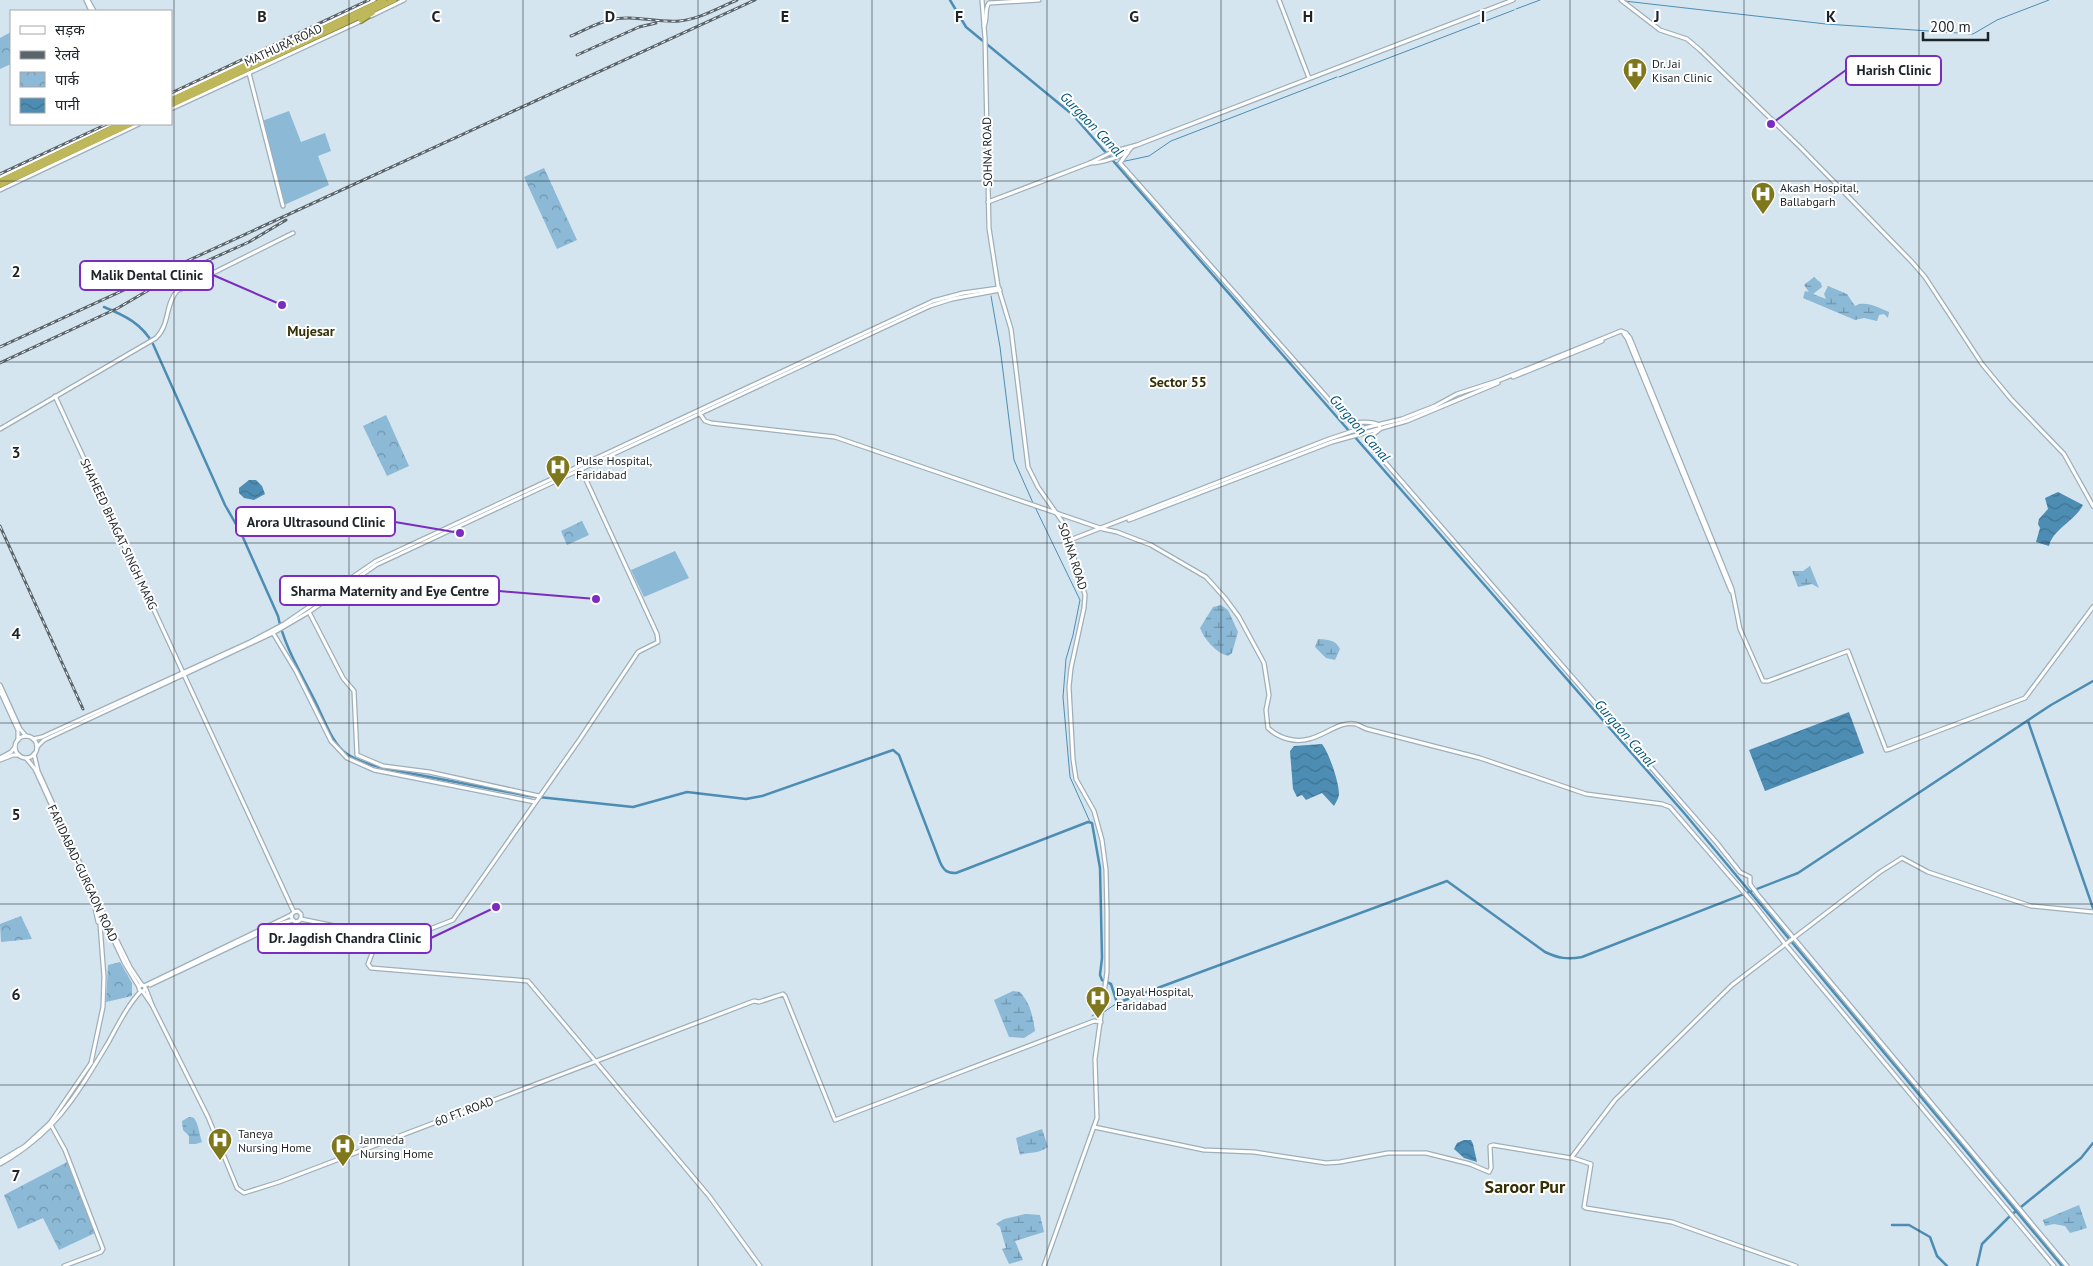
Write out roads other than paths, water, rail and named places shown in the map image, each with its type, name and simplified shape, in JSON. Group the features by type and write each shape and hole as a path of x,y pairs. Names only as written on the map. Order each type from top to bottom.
{"highway":[{"path":"172,100 383,3 394,0"},
{"path":"362,20 383,3"},
{"path":"172,104 239,70"},
{"path":"0,178 30,167 119,125"},
{"path":"0,185 129,125"}],"street":[{"name":"MATHURA ROAD","path":"172,96 374,0"},
{"name":"MATHURA ROAD","path":"172,109 404,0"},
{"path":"982,0 984,26"},
{"path":"984,26 988,3 1038,0"},
{"path":"1279,0 1309,78"},
{"path":"1090,163 1102,155 1132,147 1513,0"},
{"path":"1621,0 1660,30 1688,40 1700,50 1796,142 1916,266 1982,364 2011,399 2064,454 2093,506"},
{"name":"SOHNA ROAD","path":"984,26 988,202 991,247 999,289 1012,329 1028,466 1038,487 1064,524 1085,595 1069,687 1073,759 1076,779 1095,815 1106,864 1106,978 1095,1058 1097,1113 1094,1127 1044,1266"},
{"path":"248,72 283,206"},
{"path":"0,178 109,125"},
{"path":"0,190 137,125"},
{"path":"1132,147 1126,157 1120,162 1348,421 1371,422 1379,427"},
{"path":"988,202 1090,163 1128,152"},
{"path":"0,429 151,341 164,326 171,300 177,292 293,233"},
{"path":"0,685 20,729 26,736 33,739 42,737 184,674 277,629 309,612 376,565 699,412 930,306 999,289"},
{"path":"1070,541 1347,433 1355,433 1408,421 1623,333 1627,338 1731,591 1740,629 1764,682 1839,653 1849,652 1885,747 1888,750 2025,698 2093,607"},
{"name":"SHAHEED BHAGAT SINGH MARG","path":"55,396 184,674 292,914"},
{"path":"699,412 705,420 711,423 835,438 1151,545 1206,577 1240,617 1264,663 1269,695 1266,710 1268,728 1279,737 1293,741 1308,741 1336,728 1356,724 1366,729 1480,758 1586,794 1668,806 1751,900 2054,1266"},
{"path":"1379,427 1370,437 1370,445 1717,843 1738,871 1750,878 1750,884 1758,895 2067,1266"},
{"path":"1102,528 1350,437 1355,433"},
{"path":"285,625 376,561 580,468"},
{"path":"143,988 279,924 292,920 297,922 301,919 335,926 356,940 380,949 453,920 580,739 638,652 658,642 658,634 580,468"},
{"path":"309,612 344,678 354,691 357,755 383,766 429,772 539,796"},
{"path":"0,759 12,756 26,758 34,754 37,747 44,740 273,633 277,629"},
{"path":"273,633 292,664 331,741 337,750 347,758 374,770 535,802"},
{"path":"0,691 18,730 16,745 11,752 0,759"},
{"path":"18,740 26,736"},
{"path":"33,739 37,747"},
{"path":"16,745 19,756"},
{"name":"FARIDABAD-GURGAON ROAD","path":"34,754 38,771 98,901 130,967 143,988"},
{"name":"FARIDABAD-GURGAON ROAD","path":"26,758 34,769 125,964 143,988"},
{"path":"1572,1157 1615,1100 1732,984 1881,872 1903,858 1928,872 2026,904 2092,912"},
{"path":"92,894 99,922"},
{"path":"92,1063 103,1007 104,977 98,901"},
{"path":"0,1163 30,1146 51,1124 77,1092 92,1063 143,988 292,914 300,912 301,919"},
{"path":"292,914 292,920"},
{"path":"374,948 368,964 371,968 528,982 709,1196 760,1266"},
{"name":"60 FT. ROAD","path":"143,988 208,1117 237,1188 244,1192 284,1180 756,1001 760,1002 785,995 836,1120 1094,1021 1100,1022"},
{"path":"51,1124 65,1150 103,1249 101,1252 64,1266"},
{"path":"1094,1127 1211,1151 1254,1152 1326,1163 1417,1152 1470,1164 1489,1172 1491,1168 1490,1146 1493,1145 1572,1157 1591,1164 1586,1208 1672,1222 1796,1266"}],"water":[{"path":"249,480 256,480 262,486 265,494 254,500 244,498 239,493 239,488"},
{"path":"2058,492 2083,505 2075,516 2059,530 2049,546 2036,542 2040,528 2038,524 2039,519 2048,509 2045,498"},
{"path":"1849,712 1864,753 1765,791 1749,750"},
{"path":"1322,744 1339,789 1339,796 1334,806 1322,793 1306,800 1302,795 1297,797 1293,789 1290,751 1294,746"},
{"path":"1471,1140 1477,1162 1464,1158 1454,1149 1457,1143"}],"waterway":[{"name":"Gurgaon Canal","path":"950,0 966,27 1073,115 1350,432"},
{"path":"1516,9 1540,0"},
{"path":"1624,1 1826,24 1973,34 1997,20 2049,0"},
{"path":"1339,77 1514,10"},
{"path":"1116,163 1149,156 1171,141 1337,77"},
{"path":"991,296 1000,347 1014,460 1033,503"},
{"path":"104,307 133,321 144,331 153,344 225,505 241,533 278,616 284,638 331,734 338,746 348,755 380,767 529,796 633,807 687,792 746,799 762,796 893,750 899,755 940,862 948,872 956,873 1088,822 1092,823 1100,868 1102,958 1100,975 1102,980 1111,984 1117,1003 1447,881 1545,952 1563,958 1582,957 1798,873 2051,705 2093,681"},
{"name":"Gurgaon Canal","path":"1354,436 1685,814 2062,1266"},
{"path":"1035,507 1080,600 1066,659 1063,697 1070,777 1090,822"},
{"path":"2028,721 2093,908"},
{"path":"1092,1016 1098,1012 1104,1012 1117,1003"},
{"path":"1977,1266 1982,1244 2010,1216 2081,1158 2093,1143"},
{"path":"1892,1225 1909,1225 1930,1237 1937,1256 1947,1266"}],"railway":[{"path":"172,93 369,0"},
{"path":"571,36 600,23 618,18 687,20 702,16 737,0"},
{"path":"0,347 755,0"},
{"path":"577,55 639,27 656,23"},
{"path":"0,174 105,125"},
{"path":"0,363 118,308 171,277 249,242 286,220"},
{"path":"0,526 83,709"}],"place":[{"name":"Dr. Jai Kisan Clinic","path":"1635,91"},
{"name":"Harish Clinic","path":"1771,124"},
{"name":"Akash Hospital, Ballabgarh","path":"1763,215"},
{"name":"Malik Dental Clinic","path":"282,305"},
{"name":"Pulse Hospital, Faridabad","path":"558,488"},
{"name":"Arora Ultrasound Clinic","path":"460,533"},
{"name":"Sharma Maternity and Eye Centre","path":"596,599"},
{"name":"Dr. Jagdish Chandra Clinic","path":"496,907"},
{"name":"Dayal Hospital, Faridabad","path":"1098,1019"},
{"name":"Taneya Nursing Home","path":"220,1161"},
{"name":"Janmeda Nursing Home","path":"343,1167"}],"district":[{"name":"Mujesar","path":"311,331"},
{"name":"Sector 55","path":"1178,382"},
{"name":"Saroor Pur","path":"1525,1186"}]}
